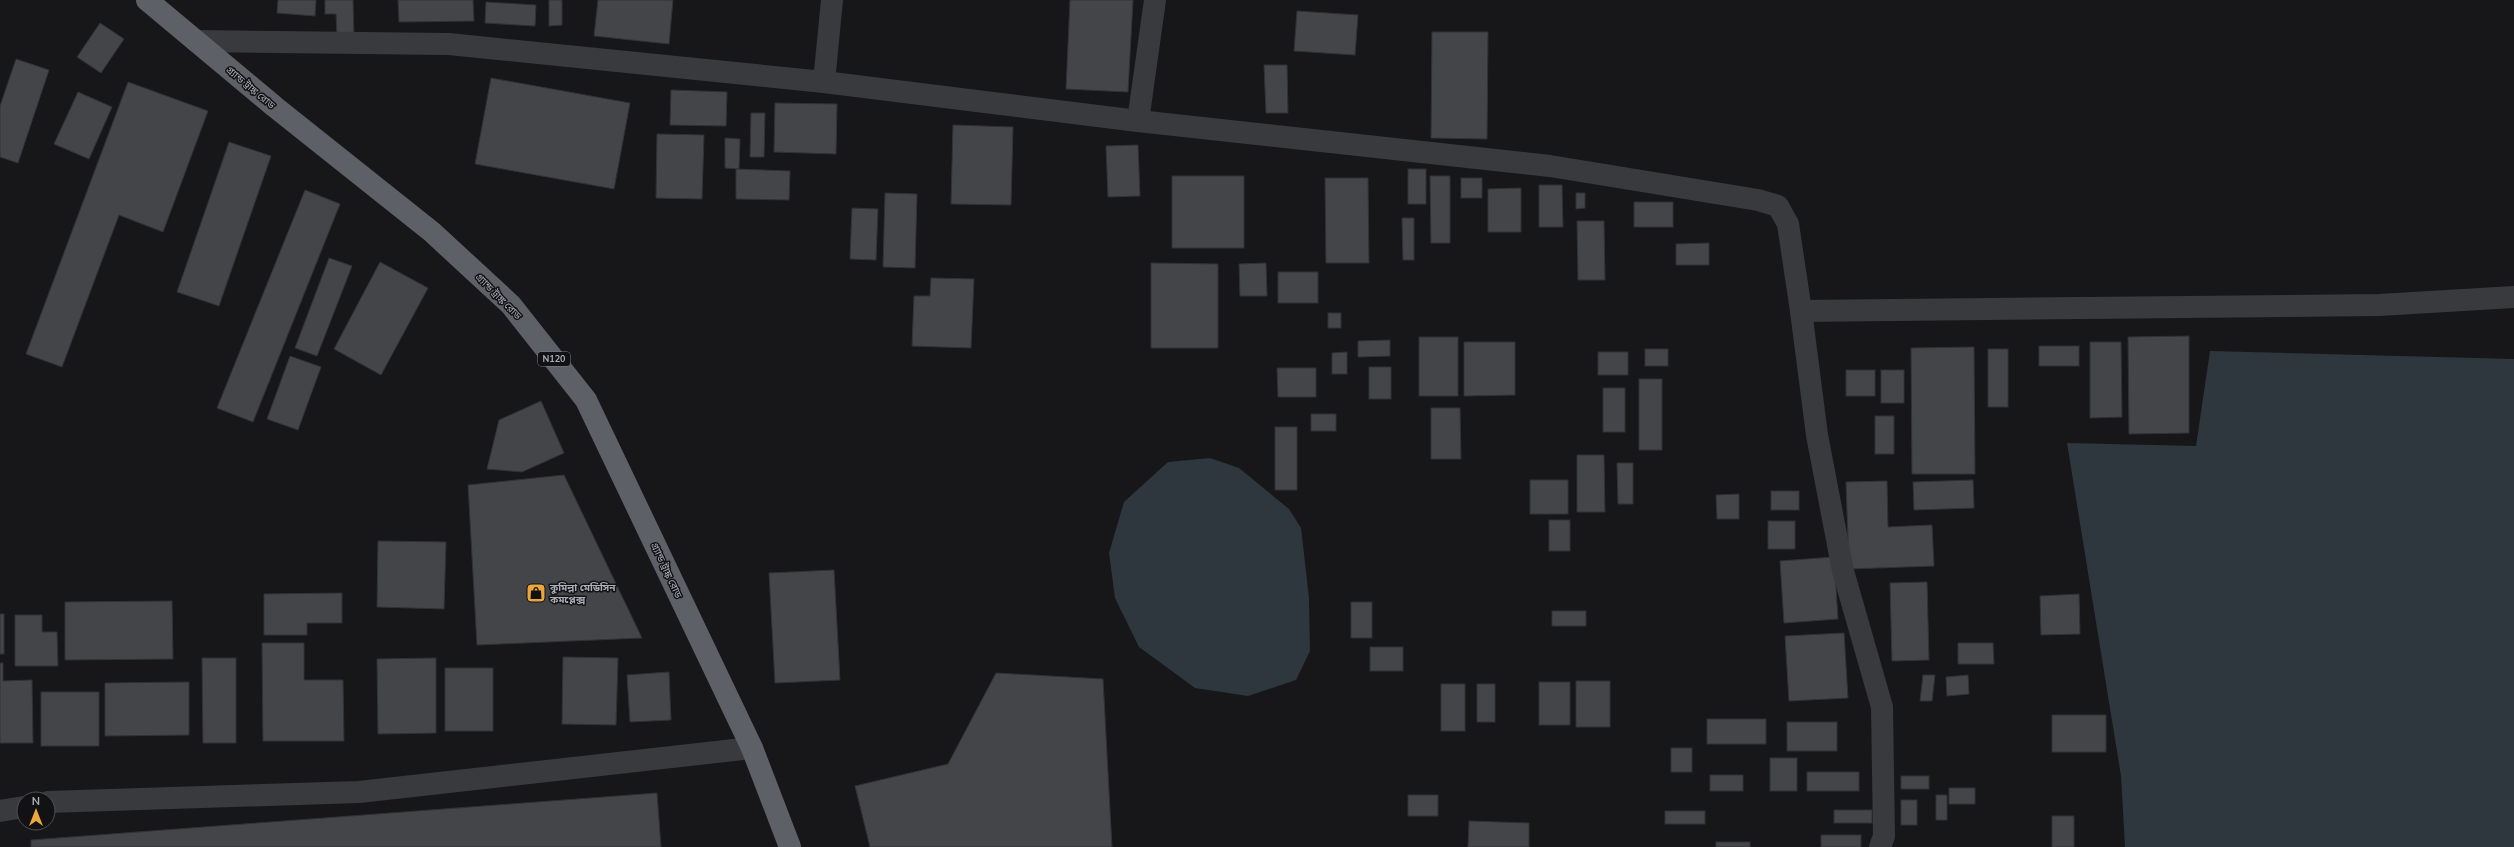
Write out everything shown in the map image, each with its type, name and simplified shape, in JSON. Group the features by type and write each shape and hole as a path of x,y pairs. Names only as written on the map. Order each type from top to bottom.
{"highway":[{"name":"গ্র্যান্ড ট্রাঙ্ক রোড","path":"147,0 432,232 510,305 582,394 752,748 790,847"}],"street":[{"path":"824,82 832,0"},
{"path":"1138,121 1155,0"},
{"path":"196,41 448,44 824,82 1138,121 1550,166 1758,200 1778,206 1788,224 1817,435 1843,571 1882,707 1884,836 1880,847"},
{"path":"1801,311 2371,305 2514,297"},
{"path":"56,802 359,792 752,748"},
{"path":"0,811 16,808"}],"shaded area":[{"path":"2210,351 2514,359 2514,847 2125,847 2121,776 2067,443 2196,446"},
{"path":"1210,458 1239,468 1289,509 1301,528 1309,598 1310,651 1296,680 1248,696 1195,688 1139,647 1115,598 1109,553 1124,502 1168,462"}],"building":[{"path":"278,0 316,0 315,16 277,13"},
{"path":"325,0 353,0 354,37 337,37 336,14 325,14"},
{"path":"398,0 473,0 474,21 399,22"},
{"path":"549,0 562,0 562,25 549,26"},
{"path":"598,0 673,0 669,44 594,36"},
{"path":"1070,0 1133,0 1128,92 1066,89"},
{"path":"486,2 536,5 535,26 485,23"},
{"path":"1297,11 1358,15 1355,55 1294,51"},
{"path":"100,23 124,39 101,73 77,57"},
{"path":"1432,32 1488,32 1487,139 1431,138"},
{"path":"16,59 49,70 18,163 0,157 0,106"},
{"path":"1264,65 1287,65 1288,113 1266,113"},
{"path":"491,78 630,103 614,189 475,164"},
{"path":"128,82 208,111 163,232 119,215 62,367 26,354"},
{"path":"671,90 727,92 726,126 670,125"},
{"path":"78,92 112,107 89,159 54,144"},
{"path":"775,103 837,104 836,154 774,152"},
{"path":"751,113 765,113 764,157 750,157"},
{"path":"953,125 1013,127 1011,205 951,204"},
{"path":"657,134 704,135 702,199 656,198"},
{"path":"725,138 740,139 739,169 725,168"},
{"path":"229,142 271,156 219,306 177,292"},
{"path":"1138,145 1140,196 1108,197 1106,146"},
{"path":"736,169 790,171 789,200 736,199"},
{"path":"1408,169 1426,169 1426,204 1408,204"},
{"path":"1172,176 1244,176 1244,248 1172,248"},
{"path":"1430,176 1450,176 1450,243 1431,243"},
{"path":"1325,178 1368,178 1369,263 1326,263"},
{"path":"1461,178 1482,178 1482,198 1461,198"},
{"path":"1539,185 1562,185 1563,227 1539,227"},
{"path":"1521,188 1521,232 1488,232 1488,189"},
{"path":"305,190 340,204 253,422 217,408"},
{"path":"885,193 917,194 915,268 883,267"},
{"path":"1576,193 1585,193 1585,208 1576,209"},
{"path":"1634,202 1673,202 1673,227 1634,227"},
{"path":"852,208 878,209 876,260 850,259"},
{"path":"1402,218 1414,218 1414,260 1403,260"},
{"path":"1577,221 1604,221 1605,280 1578,280"},
{"path":"1709,243 1709,265 1676,265 1676,244"},
{"path":"329,258 352,266 317,356 295,348"},
{"path":"380,262 428,288 381,375 334,349"},
{"path":"1151,263 1218,264 1218,348 1151,348"},
{"path":"1266,263 1267,296 1240,296 1239,264"},
{"path":"1278,272 1318,272 1318,303 1278,303"},
{"path":"931,278 974,279 971,348 912,346 914,296 930,296"},
{"path":"1328,313 1341,313 1341,328 1328,328"},
{"path":"2189,336 2189,433 2129,434 2128,337"},
{"path":"1419,337 1458,337 1458,396 1419,396"},
{"path":"1390,340 1390,356 1358,357 1358,341"},
{"path":"1464,342 1515,342 1515,395 1464,396"},
{"path":"2090,342 2121,342 2122,417 2090,418"},
{"path":"2039,346 2079,346 2079,366 2039,366"},
{"path":"1974,347 1975,474 1912,474 1911,348"},
{"path":"1645,349 1668,349 1668,366 1645,366"},
{"path":"1988,349 2008,349 2008,407 1988,407"},
{"path":"1347,352 1347,374 1332,374 1332,353"},
{"path":"1598,352 1628,352 1628,375 1598,375"},
{"path":"290,356 321,367 298,430 267,419"},
{"path":"1369,367 1391,367 1391,399 1369,399"},
{"path":"1277,368 1316,368 1316,397 1278,397"},
{"path":"1846,370 1875,370 1875,396 1846,396"},
{"path":"1881,370 1904,370 1904,403 1881,403"},
{"path":"1639,379 1662,379 1662,450 1639,450"},
{"path":"1603,388 1625,388 1625,432 1603,432"},
{"path":"541,401 564,453 522,472 487,469 499,420"},
{"path":"1431,408 1460,408 1461,459 1431,459"},
{"path":"1311,414 1336,414 1336,431 1311,431"},
{"path":"1875,416 1894,416 1894,454 1875,454"},
{"path":"1275,427 1297,427 1297,490 1275,490"},
{"path":"1577,455 1604,455 1605,512 1577,512"},
{"path":"1617,463 1633,463 1633,504 1618,504"},
{"path":"564,475 642,638 477,645 468,485"},
{"path":"1530,480 1568,480 1568,514 1530,514"},
{"path":"1973,480 1974,508 1914,510 1913,482"},
{"path":"1887,481 1888,527 1932,525 1934,566 1849,569 1846,482"},
{"path":"1771,491 1799,491 1799,510 1771,510"},
{"path":"1739,494 1739,519 1717,519 1716,495"},
{"path":"1549,520 1570,520 1570,551 1549,551"},
{"path":"1768,521 1795,521 1795,549 1768,549"},
{"path":"378,541 446,542 444,609 377,607"},
{"path":"1834,557 1838,619 1784,623 1780,561"},
{"path":"834,570 840,680 775,683 769,573"},
{"path":"1927,582 1929,660 1892,661 1890,583"},
{"path":"342,593 342,623 307,623 307,635 264,635 264,594"},
{"path":"2079,594 2080,634 2041,635 2040,596"},
{"path":"172,601 173,659 65,660 65,602"},
{"path":"1351,602 1372,602 1372,638 1351,638"},
{"path":"1552,611 1586,611 1586,626 1552,626"},
{"path":"0,614 4,614 4,654 0,654"},
{"path":"15,615 42,615 42,632 57,632 58,666 15,666"},
{"path":"1844,633 1848,698 1789,701 1785,636"},
{"path":"262,643 304,643 304,680 343,680 344,741 263,741"},
{"path":"1958,643 1993,643 1994,664 1958,664"},
{"path":"1370,647 1403,647 1403,671 1370,671"},
{"path":"563,657 618,658 616,725 562,724"},
{"path":"202,658 236,658 236,743 203,743"},
{"path":"436,658 436,733 378,734 377,659"},
{"path":"0,663 3,663 3,681 32,680 33,743 0,743"},
{"path":"445,668 493,668 493,731 445,731"},
{"path":"669,672 671,720 630,722 627,675"},
{"path":"996,673 1103,679 1112,847 870,847 855,786 948,764"},
{"path":"1923,675 1935,675 1932,701 1920,701"},
{"path":"1968,675 1969,694 1947,696 1946,677"},
{"path":"1576,681 1610,681 1610,727 1576,727"},
{"path":"189,682 189,735 105,736 105,683"},
{"path":"1539,682 1570,682 1570,725 1539,725"},
{"path":"1441,684 1465,684 1465,731 1441,731"},
{"path":"1477,684 1495,684 1495,722 1477,722"},
{"path":"41,692 99,692 99,746 41,746"},
{"path":"2052,715 2106,715 2106,752 2052,752"},
{"path":"1707,719 1766,719 1766,744 1707,744"},
{"path":"1787,722 1837,722 1837,751 1787,751"},
{"path":"1671,748 1692,748 1692,772 1671,772"},
{"path":"1770,758 1797,758 1797,791 1770,791"},
{"path":"1807,772 1859,772 1859,791 1807,791"},
{"path":"1710,775 1743,775 1743,791 1710,791"},
{"path":"1901,776 1929,776 1929,789 1901,789"},
{"path":"1949,788 1975,788 1975,804 1949,804"},
{"path":"657,793 661,847 31,847 31,840"},
{"path":"1408,795 1438,795 1438,816 1408,816"},
{"path":"1936,795 1947,795 1947,820 1936,820"},
{"path":"1901,800 1917,800 1917,825 1901,825"},
{"path":"1834,810 1872,810 1872,823 1834,823"},
{"path":"1665,811 1705,811 1705,824 1665,824"},
{"path":"2052,816 2074,816 2074,847 2052,847"},
{"path":"1469,821 1529,823 1529,847 1468,847"},
{"path":"1821,835 1861,835 1861,847 1821,847"},
{"path":"1716,842 1750,842 1750,847 1716,847"}],"place":[{"name":"কুমিল্লা মেডিসিন কমপ্লেক্স","path":"536,593"}]}
